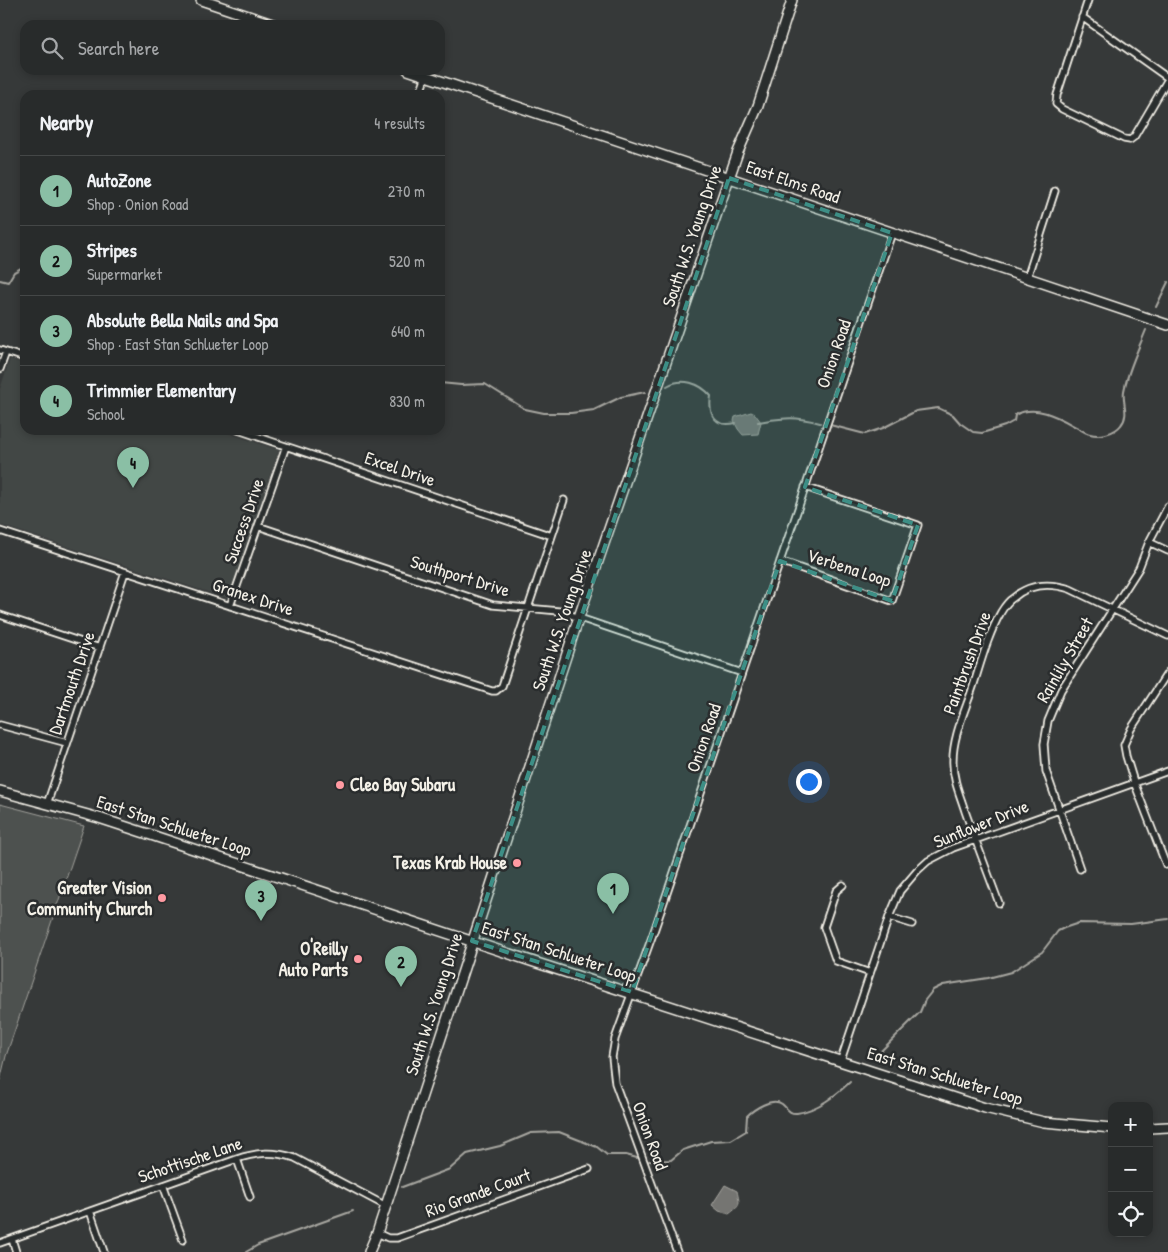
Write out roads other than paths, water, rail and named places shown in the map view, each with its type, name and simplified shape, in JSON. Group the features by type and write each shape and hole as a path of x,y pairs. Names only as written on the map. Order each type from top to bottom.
{"main road":[{"path":"201,0 260,20"},
{"name":"South W.S. Young Drive","path":"368,1252 386,1206 579,617 738,152 758,106 792,0"},
{"name":"East Elms Road","path":"423,75 1168,324"},
{"name":"East Stan Schlueter Loop","path":"0,791 151,835 985,1108 1017,1116 1075,1126 1108,1128"},
{"path":"1153,1128 1168,1127"}],"street":[{"path":"1082,17 1168,78 1134,137 1130,140 1124,139 1071,114 1056,104 1057,95 1082,17 1088,0"},
{"path":"421,90 426,76"},
{"path":"1027,278 1055,191"},
{"name":"Onion Road","path":"677,1252 615,1082 612,1068 615,1039 892,233"},
{"path":"0,369 3,351 20,356"},
{"name":"Excel Drive","path":"253,435 552,536"},
{"name":"Success Drive","path":"230,606 286,446"},
{"name":"Verbena Loop","path":"780,560 892,601 898,584 918,525 805,487"},
{"path":"528,608 564,500"},
{"name":"Rainlily Street","path":"1080,869 1044,762 1044,744 1048,721 1061,690 1139,568 1149,542 1168,506"},
{"name":"Southport Drive","path":"258,526 493,605 551,610 579,617 742,673"},
{"name":"Granex Drive","path":"0,531 492,691 496,691 502,686 528,608"},
{"path":"1149,542 1168,550"},
{"name":"Dartmouth Drive","path":"47,804 125,572"},
{"name":"Paintbrush Drive","path":"999,903 954,773 954,749 992,630 1001,611 1011,598 1021,592 1042,585 1056,585 1070,589 1168,636"},
{"path":"0,615 100,648"},
{"path":"1168,672 1131,729 1124,745 1134,782 1166,865 1168,864"},
{"path":"0,725 68,743"},
{"name":"Sunflower Drive","path":"841,1060 889,917 900,891 917,871 940,854 1059,809 1168,771"},
{"path":"843,885 836,891 824,931 836,961 870,973"},
{"path":"889,917 912,924"},
{"name":"Schottische Lane","path":"0,1243 237,1159 259,1153 287,1155 302,1161 386,1206"},
{"path":"237,1159 250,1197"},
{"name":"Rio Grande Court","path":"377,1233 388,1238 397,1238 589,1169"},
{"path":"163,1185 183,1240"},
{"path":"90,1211 104,1252"},
{"path":"12,1239 16,1252"}],"waterway":[{"path":"0,280 8,282 14,272 20,269"},
{"path":"1156,307 1168,282"},
{"path":"830,425 865,434 883,428 916,411 938,408 953,415 960,423 973,432 982,433 1005,426 1014,421 1015,415 1023,412 1039,411 1062,419 1088,433 1094,435 1107,434 1118,428 1124,421 1124,391 1146,330"},
{"path":"667,386 673,383 685,382 702,388 711,396 710,403 714,418 723,424 736,423"},
{"path":"445,383 485,384 525,409 544,413 571,413 594,410 621,397 645,392"},
{"path":"758,422 789,418 820,423"},
{"path":"880,1052 920,1012 925,1000 933,990 943,985 988,978 1011,972 1042,952 1058,931 1064,928 1079,923 1131,924 1168,919"},
{"path":"649,1161 671,1160 683,1150 711,1141 731,1140 746,1131 747,1116 768,1103 778,1102 794,1113 812,1109 833,1097 850,1082"},
{"path":"402,1187 450,1169 467,1154 500,1146 531,1133 559,1132 597,1147 607,1155 626,1155 637,1158"},
{"path":"246,1252 258,1245 353,1211"}],"place":[{"name":"Trimmier Elementary","path":"133,488"},
{"name":"Cleo Bay Subaru","path":"340,785"},
{"name":"Texas Krab House","path":"517,863"},
{"name":"Greater Vision Community Church","path":"162,898"},
{"name":"AutoZone","path":"613,914"},
{"name":"Absolute Bella Nails and Spa","path":"261,921"},
{"name":"O'Reilly Auto Parts","path":"358,959"},
{"name":"Stripes","path":"401,987"}]}
